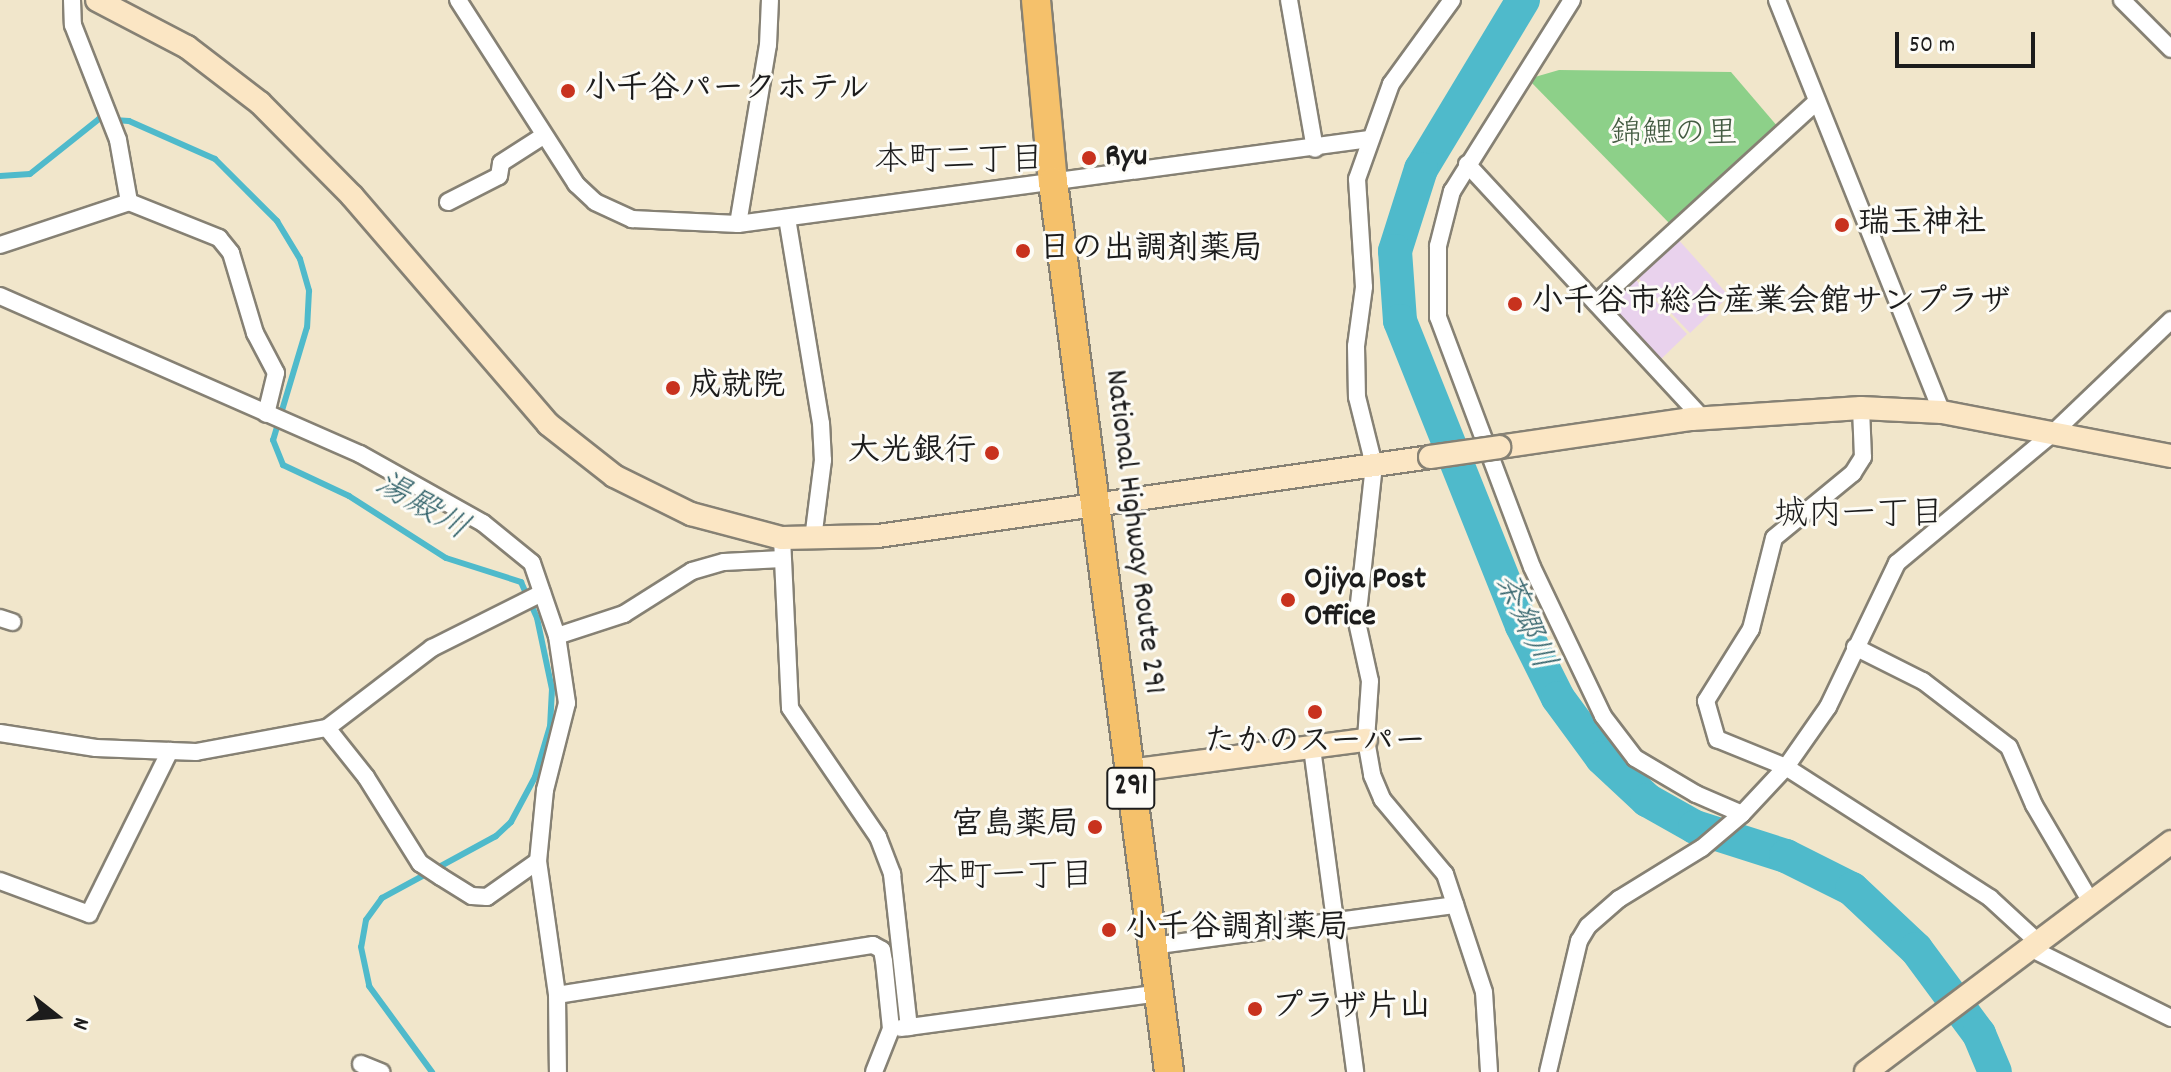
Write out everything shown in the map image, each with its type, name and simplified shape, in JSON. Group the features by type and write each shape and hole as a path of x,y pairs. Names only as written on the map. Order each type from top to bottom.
{"highway":[{"name":"National Highway Route 291","path":"1036,0 1053,182 1169,1072"}],"street":[{"path":"72,0 73,25 112,128 129,202"},
{"path":"97,0 187,47 260,103 352,196 548,424 614,476 691,514 782,548"},
{"path":"458,0 543,136 595,202 632,219 738,224 1315,149 1369,139"},
{"path":"738,224 768,45 770,0"},
{"path":"1289,0 1315,149"},
{"path":"1452,0 1391,84 1357,179 1364,287 1356,346 1357,397 1374,465 1357,622 1370,681 1366,740 1382,799 1445,874 1484,992 1489,1072"},
{"path":"1572,0 1467,164 1442,214 1435,283 1438,317 1532,567 1589,692 1618,740 1665,778 1738,818"},
{"path":"1777,0 1942,412"},
{"path":"2122,0 2171,49"},
{"path":"1596,303 1817,101"},
{"path":"448,202 499,176 501,163 543,136"},
{"path":"1467,164 1702,418"},
{"path":"0,245 129,202 194,225 219,238 231,253 255,333 276,373 268,415"},
{"path":"787,218 821,423 823,460 813,539"},
{"path":"0,296 400,475 483,523 532,563 540,594 557,636 567,703 545,790 538,861 557,995 558,1072"},
{"path":"1548,1072 1579,941 1588,926 1619,899 1702,848 1738,818 1786,767 1828,707 1897,563 2054,432 2171,320"},
{"path":"557,636 624,614 692,571 813,539 878,536 1702,418 1861,408 1942,412 2171,456"},
{"path":"1861,408 1863,457 1853,473 1774,538 1751,629 1706,701 1717,739 1786,767 1990,898 2036,946 2171,1018"},
{"path":"782,548 790,708 882,849 892,874 909,1027"},
{"path":"0,733 96,748 170,751 231,748 327,728 432,648 540,594"},
{"path":"1855,647 1923,681 2009,747 2034,805 2091,902"},
{"path":"327,728 366,777 420,863 441,877 472,896 487,897 538,861"},
{"path":"1129,771 1366,740"},
{"path":"1312,748 1355,1072"},
{"path":"0,881 89,914 170,751"},
{"path":"1866,1072 2171,842"},
{"path":"1152,946 1455,905"},
{"path":"557,995 706,975 863,943 882,950 891,1029 874,1072"},
{"path":"891,1029 1159,993"},
{"path":"361,1064 381,1072"}],"shaded area":[{"path":"1676,237 1729,296 1690,333 1635,275"},
{"path":"1633,277 1687,334 1658,362 1605,302"}],"green space":[{"name":"錦鯉の里","path":"1559,70 1731,72 1778,127 1672,226 1528,79"}],"waterway":[{"name":"茶郷川","path":"1523,0 1421,169 1395,251 1400,321 1522,626 1558,698 1602,758 1647,800 1695,827 1786,856 1852,889 1916,949 1979,1034 1995,1072"},
{"name":"湯殿川","path":"0,176 30,174 99,119 129,121 215,159 277,221 300,259 309,291 307,327 273,440 283,465 349,496 446,558 521,582 537,618 552,689 550,726 535,777 511,822 496,836 382,898 366,920 361,947 369,986 432,1072"}],"place":[{"name":"小千谷パークホテル","path":"568,91"},
{"name":"Ryu","path":"1089,158"},
{"name":"瑞玉神社","path":"1842,225"},
{"name":"日の出調剤薬局","path":"1023,251"},
{"name":"小千谷市総合産業会館サンプラザ","path":"1515,304"},
{"name":"成就院","path":"673,388"},
{"name":"大光銀行","path":"992,453"},
{"name":"Ojiya Post Office","path":"1288,600"},
{"name":"たかのスーパー","path":"1315,712"},
{"name":"宮島薬局","path":"1095,827"},
{"name":"小千谷調剤薬局","path":"1109,930"},
{"name":"プラザ片山","path":"1255,1009"}],"district":[{"name":"本町二丁目","path":"959,163"},
{"name":"城内一丁目","path":"1859,517"},
{"name":"本町一丁目","path":"1009,879"}]}
